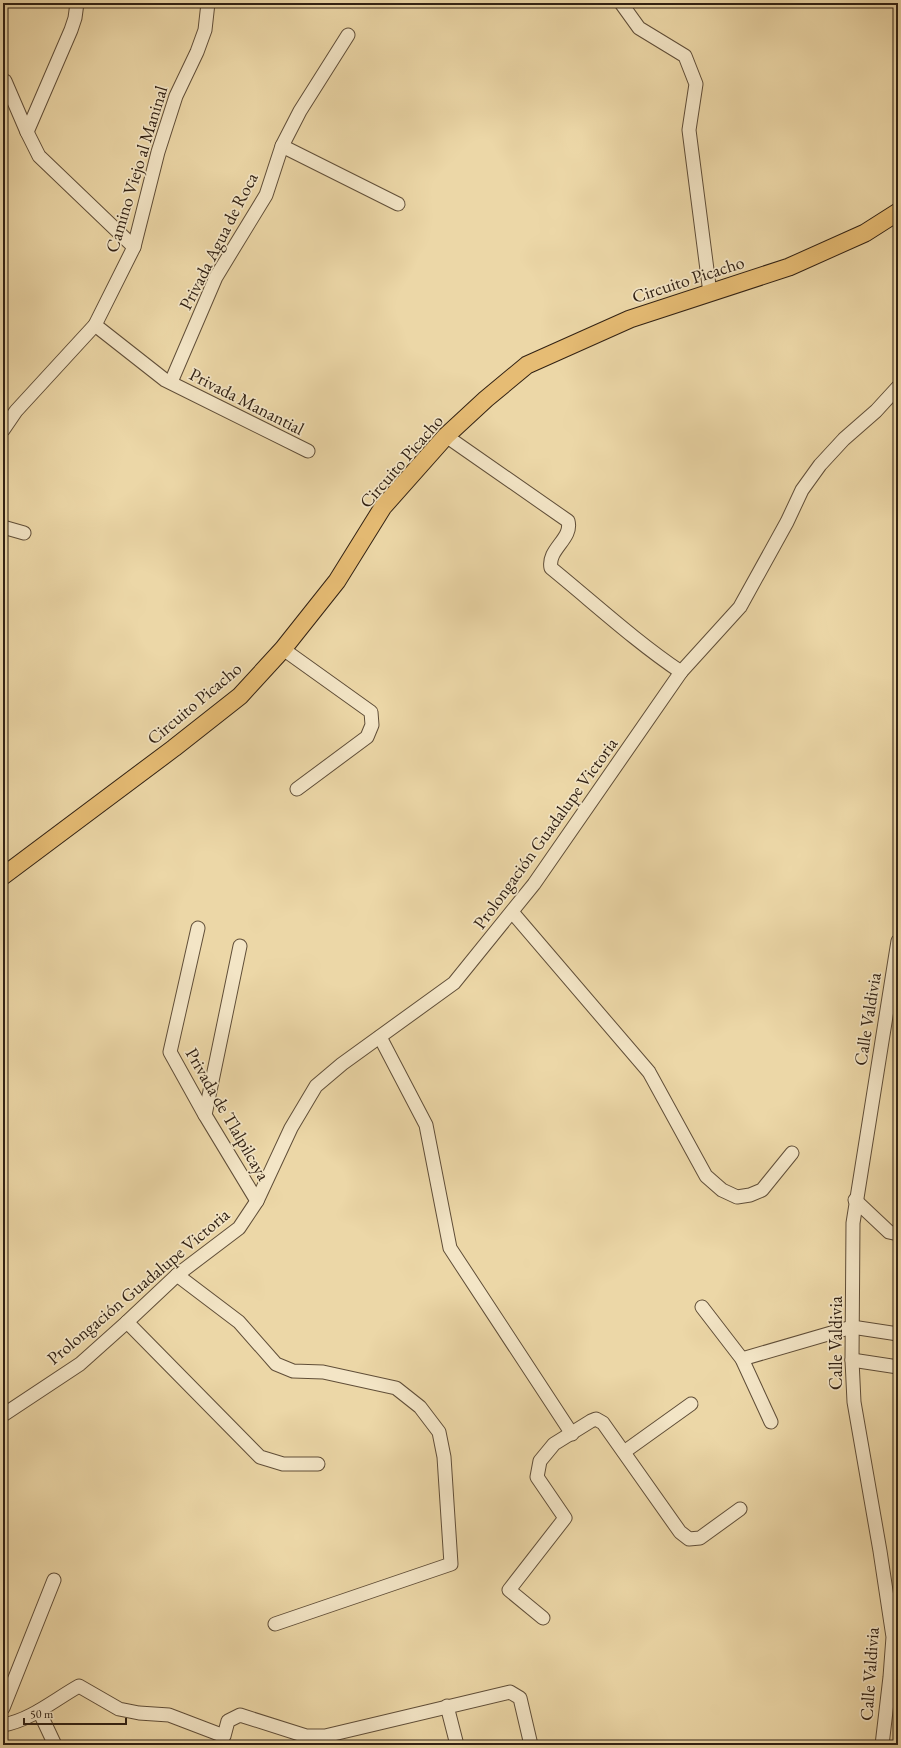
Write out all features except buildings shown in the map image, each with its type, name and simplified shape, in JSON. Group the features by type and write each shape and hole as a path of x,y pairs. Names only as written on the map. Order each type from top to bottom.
{"main road":[{"name":"Circuito Picacho","path":"3,876 174,748 240,696 283,649 337,581 383,506 446,436 486,399 527,365 630,319 789,267 865,233 898,212"}],"street":[{"path":"27,132 71,30 75,18 77,3"},
{"name":"Camino Viejo al Maninal","path":"3,430 16,411 95,325 134,247 158,152 176,96 197,52 205,30 208,3"},
{"path":"621,3 639,28 685,56 696,84 689,130 710,293"},
{"name":"Privada Agua de Roca","path":"171,382 216,277 266,195 282,146 300,111 348,35"},
{"path":"5,81 39,156 134,247"},
{"path":"282,146 398,204"},
{"name":"Privada Manantial","path":"95,325 171,382 308,451"},
{"name":"Prolongación Guadalupe Victoria","path":"3,1415 80,1364 177,1275 239,1228 257,1201 291,1128 316,1086 342,1064 454,983 497,932 534,884 681,672 740,607 787,522 802,490 820,465 844,439 876,411 898,387"},
{"path":"446,436 568,521 570,527 567,534 554,552 550,562 551,568 618,622 651,652 681,672"},
{"path":"3,527 24,533"},
{"path":"283,649 371,712 372,725 367,737 297,789"},
{"path":"512,912 649,1072 706,1176 722,1190 737,1197 750,1196 762,1190 792,1153"},
{"name":"Privada de Tlalpilcaya","path":"198,928 170,1052 204,1115 257,1201"},
{"name":"Calle Valdivia","path":"882,1745 890,1677 892,1637 891,1620 854,1402 852,1360 853,1223 898,941"},
{"path":"204,1115 240,946"},
{"path":"380,1037 426,1125 450,1248 572,1434"},
{"path":"856,1200 889,1232 898,1234"},
{"path":"177,1275 239,1322 276,1364 293,1371 323,1372 396,1388 420,1407 438,1432 444,1457 451,1564 275,1624"},
{"path":"702,1307 742,1359 771,1422"},
{"path":"127,1322 260,1457 283,1464 318,1464"},
{"path":"742,1359 852,1327 898,1334"},
{"path":"852,1360 898,1367"},
{"path":"624,1452 691,1404"},
{"path":"543,1618 509,1590 565,1518 537,1478 540,1461 554,1444 591,1421 596,1419 603,1423 680,1532 689,1540 700,1538 740,1509"},
{"path":"3,1708 54,1580"},
{"path":"3,1725 39,1711 79,1686 119,1709 139,1713 169,1715 225,1741 228,1720 240,1715 306,1736 325,1736 510,1692 520,1698 531,1745"},
{"path":"447,1706 457,1745"},
{"path":"39,1711 55,1745"}]}
